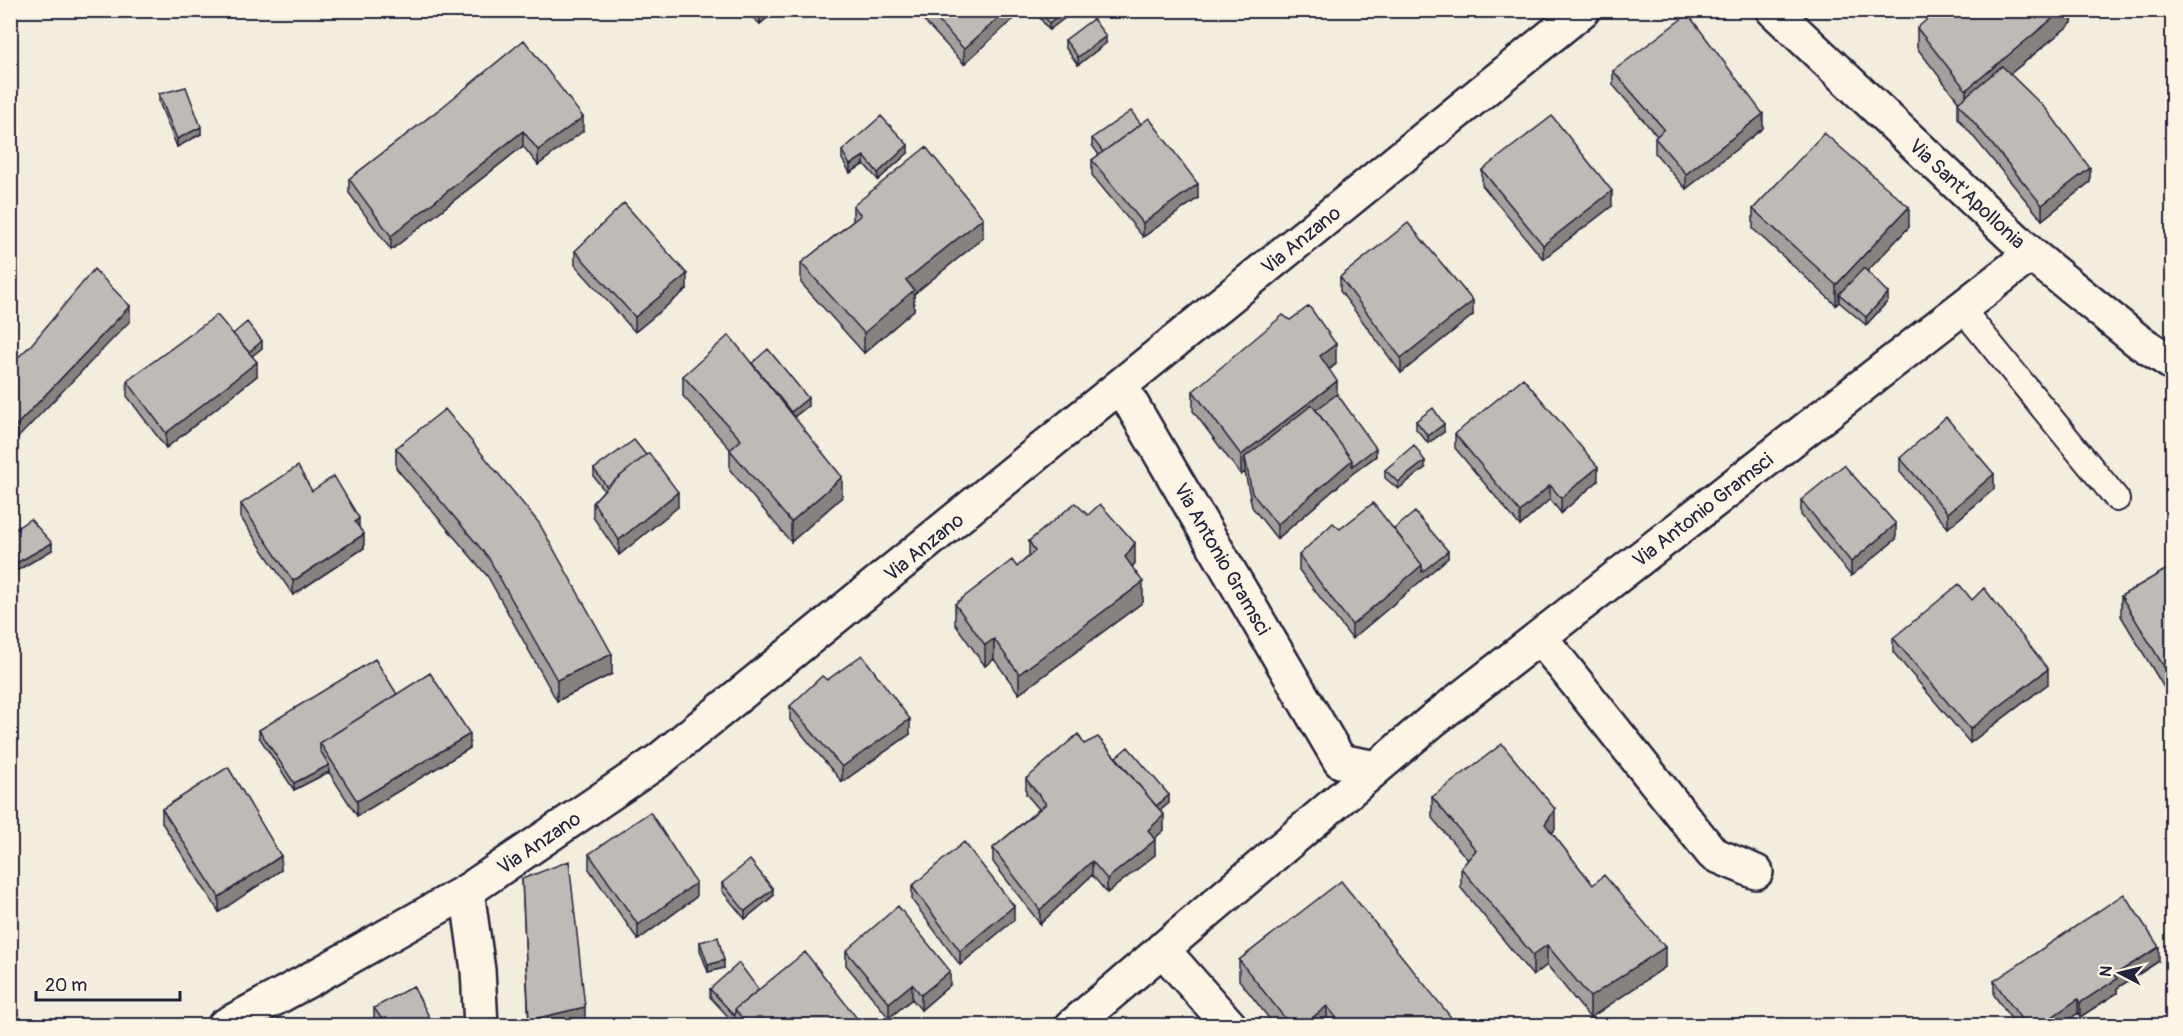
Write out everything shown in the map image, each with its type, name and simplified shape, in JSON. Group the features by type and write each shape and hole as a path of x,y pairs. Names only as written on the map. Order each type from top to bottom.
{"street":[{"name":"Via Anzano","path":"224,1026 467,891 658,761 1583,10"},
{"name":"Via Sant'Apollonia","path":"1773,10 2031,254 2137,340 2172,363"},
{"name":"Via Antonio Gramsci","path":"1072,1026 1432,720 2031,254"},
{"name":"Via Antonio Gramsci","path":"1121,387 1340,761 1376,768"},
{"path":"1540,637 1713,854 1756,873"},
{"path":"467,891 478,970 481,1026"},
{"path":"1162,949 1230,1026"}],"lane":[{"path":"1962,309 2117,499"}],"building":[{"path":"753,10 767,10 760,17"},
{"path":"928,10 1007,10 964,49"},
{"path":"1040,10 1065,10 1049,23"},
{"path":"1938,10 2063,10 1966,90 1917,28"},
{"path":"1688,14 1763,114 1686,174 1655,138 1664,129 1613,71"},
{"path":"1093,19 1106,36 1078,57 1065,40"},
{"path":"524,40 583,117 538,150 523,131 391,236 349,179"},
{"path":"2002,66 2047,110 2090,168 2042,205 1958,103"},
{"path":"186,87 201,127 177,139 159,94"},
{"path":"1131,111 1141,124 1103,152 1092,138"},
{"path":"881,116 908,145 878,173 864,156 850,165 842,151"},
{"path":"1552,116 1612,191 1543,245 1482,170"},
{"path":"1149,118 1198,184 1143,223 1092,160"},
{"path":"1824,133 1909,207 1836,285 1753,209"},
{"path":"926,147 983,218 906,280 914,290 864,333 801,263 861,215 853,206"},
{"path":"624,203 687,274 635,317 575,251"},
{"path":"1408,223 1473,301 1401,358 1340,277"},
{"path":"1864,268 1888,293 1866,317 1839,294"},
{"path":"94,269 130,306 10,432 10,365 31,345"},
{"path":"1309,306 1336,344 1320,356 1337,381 1241,455 1193,391 1283,315 1290,320"},
{"path":"217,315 257,362 166,433 127,381"},
{"path":"247,322 262,341 249,352 233,334"},
{"path":"729,335 842,477 791,522 730,450 741,440 683,376"},
{"path":"768,349 808,398 791,412 752,363"},
{"path":"1523,378 1598,467 1561,498 1550,485 1520,512 1455,434"},
{"path":"1337,394 1376,448 1352,466 1352,460 1316,410"},
{"path":"1312,405 1352,460 1277,525 1252,493 1245,457"},
{"path":"1433,408 1444,424 1428,436 1416,421"},
{"path":"445,409 539,523 612,654 557,680 488,557 396,448"},
{"path":"1946,417 1994,474 1948,513 1900,458"},
{"path":"634,440 646,455 607,487 594,469"},
{"path":"1414,445 1425,461 1398,482 1385,470"},
{"path":"649,453 678,492 619,540 593,502 610,484"},
{"path":"1844,465 1896,524 1851,562 1801,500"},
{"path":"298,466 312,491 334,476 359,518 355,522 364,534 293,581 241,504"},
{"path":"1075,503 1088,515 1100,504 1135,543 1125,557 1143,582 1019,674 994,639 985,645 955,604 1012,560 1017,567 1035,551 1029,541"},
{"path":"1373,503 1422,565 1352,625 1299,555 1333,523 1340,529"},
{"path":"1415,512 1448,551 1422,572 1422,565 1394,529"},
{"path":"30,519 52,543 13,565 10,562 10,533"},
{"path":"2172,566 2172,680 2121,596"},
{"path":"1959,584 1972,600 1984,588 2048,669 1970,729 1893,638"},
{"path":"862,655 910,719 842,767 790,706 822,676 827,680"},
{"path":"375,659 397,694 320,743 320,750 329,765 294,783 259,730"},
{"path":"430,673 470,734 357,801 320,743"},
{"path":"1078,734 1084,744 1098,737 1164,815 1148,830 1155,840 1107,879 1092,861 1040,910 993,848 1046,804 1026,779"},
{"path":"1502,744 1555,809 1545,824 1593,885 1604,875 1665,947 1590,997 1547,945 1533,955 1461,868 1476,850 1432,797"},
{"path":"1128,747 1169,795 1156,806 1116,757"},
{"path":"228,767 281,856 219,897 162,809"},
{"path":"650,812 696,883 638,925 589,854"},
{"path":"964,842 1014,906 960,951 912,886"},
{"path":"750,860 773,889 745,911 722,883"},
{"path":"569,861 585,1007 529,1020 522,879"},
{"path":"1341,881 1458,1026 1343,1026 1327,1006 1302,1026 1291,1026 1239,960"},
{"path":"2124,894 2159,947 2114,975 2117,979 2080,1003 2078,999 2039,1026 2026,1026 1994,981"},
{"path":"898,906 950,971 921,995 912,984 889,1003 846,951"},
{"path":"718,937 724,960 708,965 700,942"},
{"path":"805,952 863,1026 748,1026 735,1009"},
{"path":"739,963 759,990 735,1009 735,1016 710,989"},
{"path":"413,986 434,1026 371,1026 382,1019 374,1008"}]}
